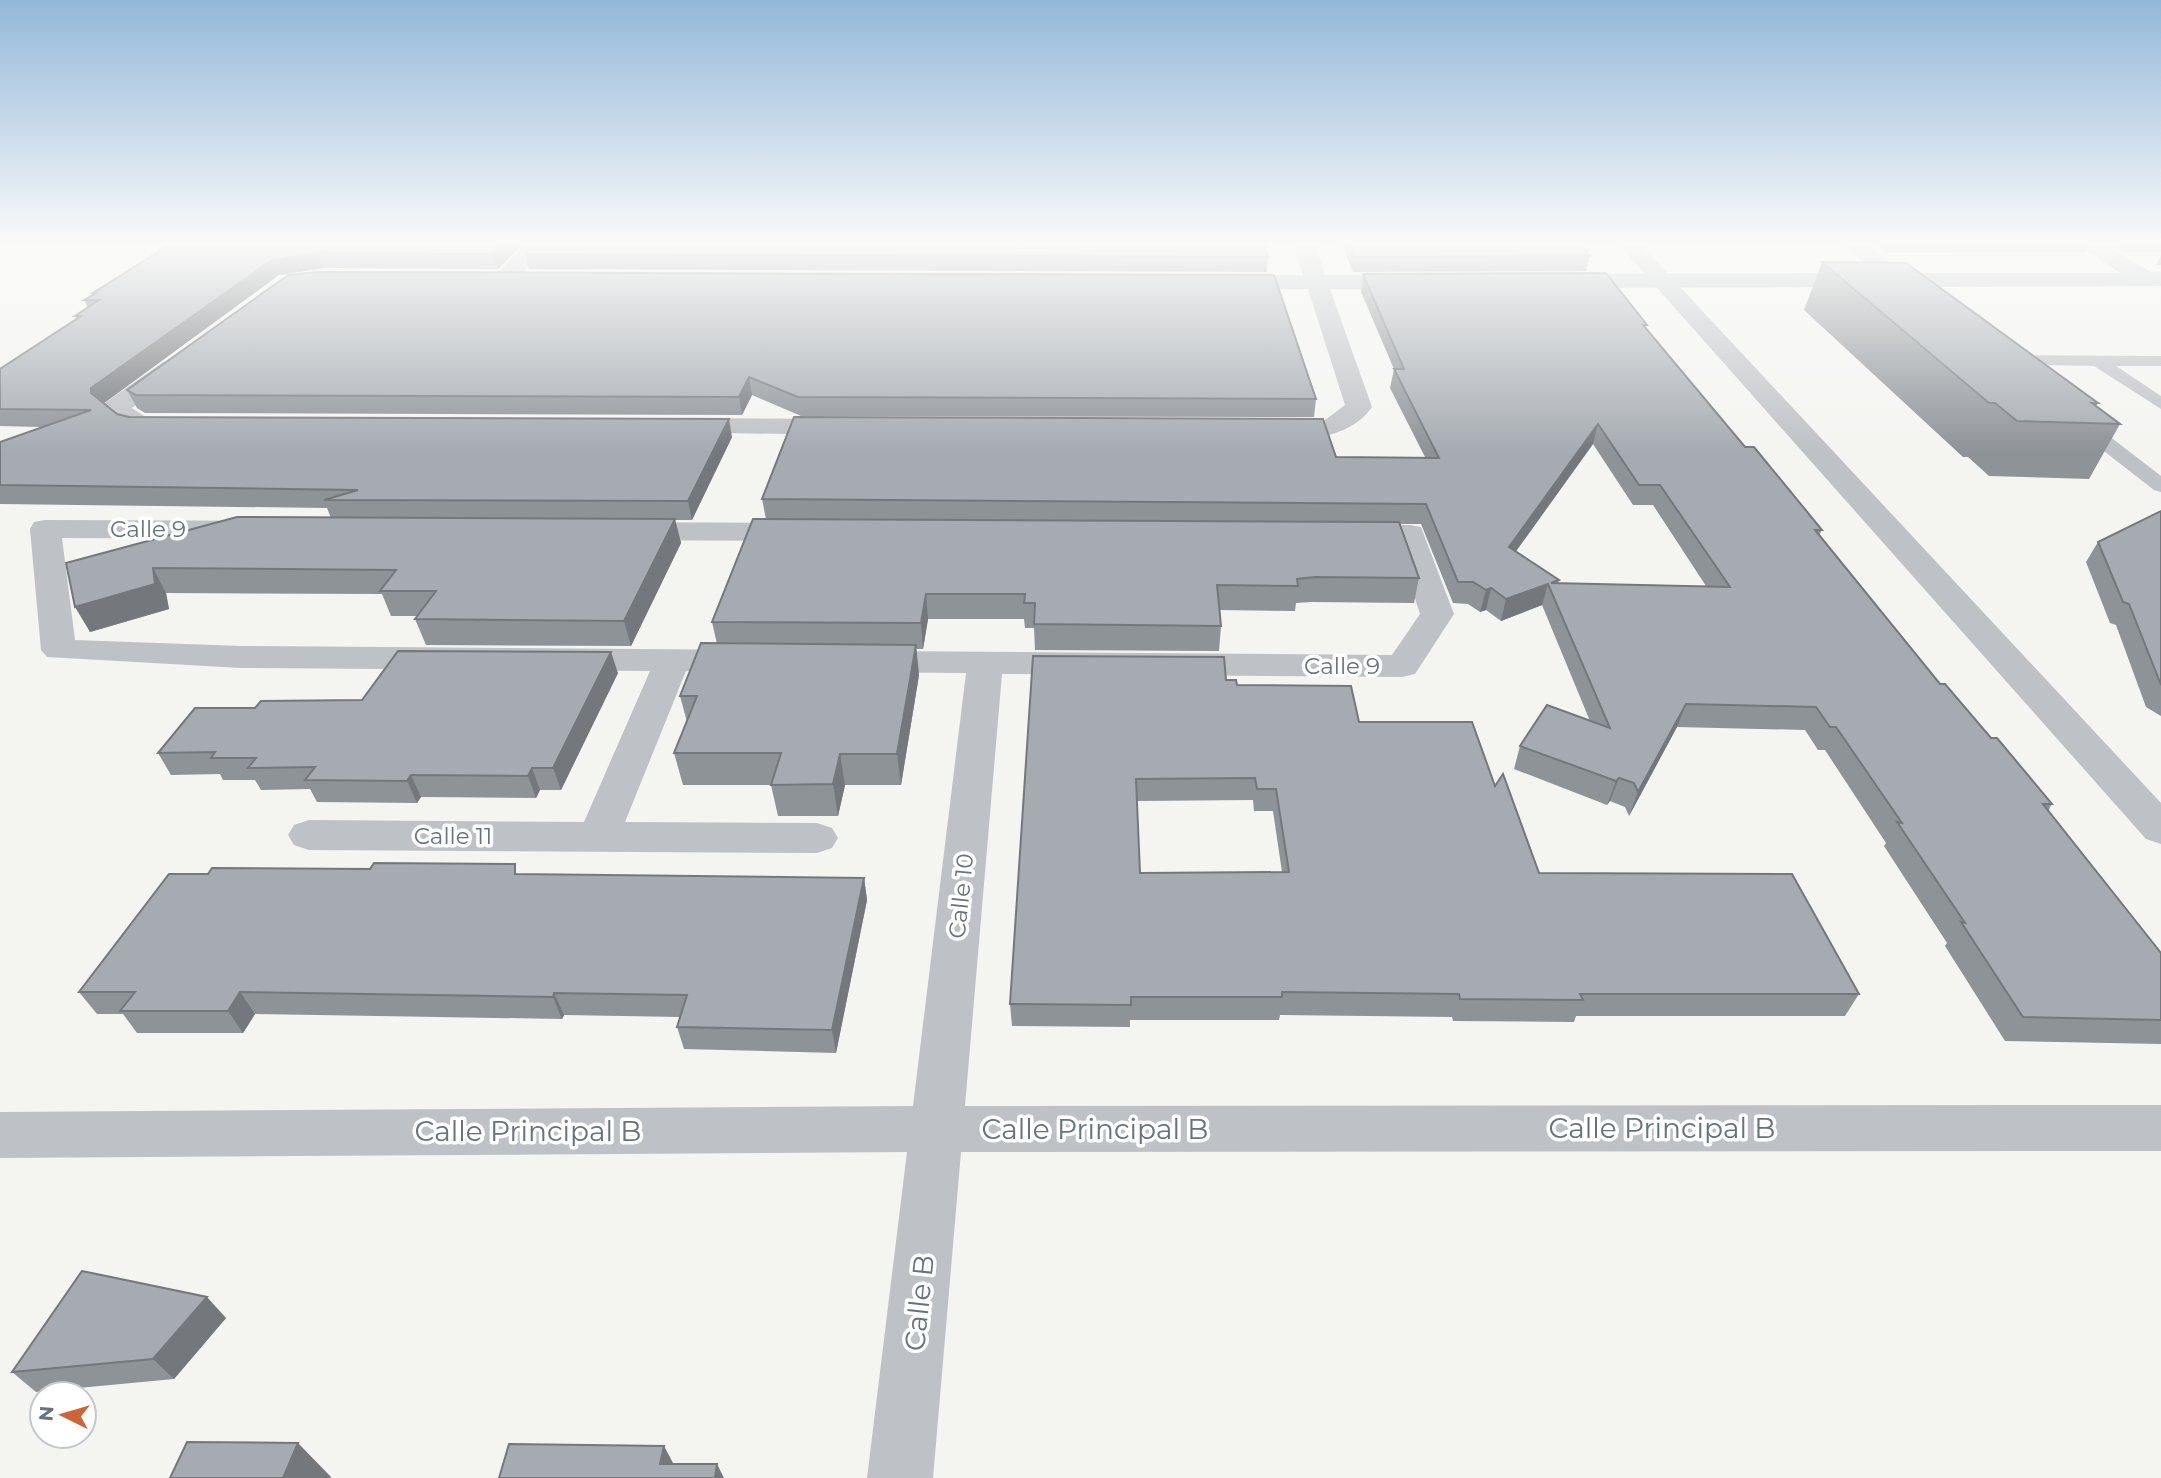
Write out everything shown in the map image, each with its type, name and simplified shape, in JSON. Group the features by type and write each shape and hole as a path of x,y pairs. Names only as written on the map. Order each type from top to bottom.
{"street":[{"path":"1247,428 1331,428 1359,407 1328,314"},
{"path":"1689,314 2161,829"},
{"path":"189,355 115,408 138,424 206,424"},
{"path":"646,426 870,427"},
{"name":"Calle 9","path":"44,529 1410,534 1437,614 1402,667 672,661 241,657 59,650 44,529"},
{"path":"598,837 672,661"},
{"name":"Calle 10","path":"937,1129 985,663"},
{"name":"Calle 11","path":"309,835 817,838"},
{"name":"Calle Principal B","path":"14,1135 937,1129 2161,1128"},
{"name":"Calle B","path":"900,1478 937,1129"}],"lane":[{"path":"2021,377 1999,360 2161,361"},
{"path":"2098,361 2161,404"},
{"path":"2064,411 2161,486"}],"building":[{"path":"196,314 91,388 91,393 117,414 129,417 729,419 688,501 324,500 358,490 0,485 0,442 91,410 0,409 0,369 81,316 75,316"},
{"path":"233,314 1287,314 1316,399 798,397 749,377 739,397 136,395 127,390"},
{"path":"1380,314 1638,314 1647,325 1643,325 1745,447 1754,447 1822,530 1815,530 1940,684 1945,684 1991,738 1997,738 2052,804 2043,804 2161,953 2161,1020 2023,1017 1961,922 1965,923 1897,822 1902,823 1836,727 1830,727 1816,707 1686,704 1638,792 1634,783 1619,778 1616,781 1520,746 1547,705 1610,728 1548,584 1506,599 1491,588 1486,590 1473,582 1458,582 1426,504 762,499 794,417 1323,419 1336,457 1439,458 1394,369 1404,369","holes":["1598,424 1639,485 1660,485 1730,587 1551,583 1559,580 1509,547"]},
{"path":"1884,314 1976,314 2098,403 2092,403 2120,424 2017,421 1995,403 1989,403"},
{"path":"2161,511 2161,685 2129,604 2123,602 2098,542"},
{"path":"237,517 675,519 624,621 415,619 436,591 380,591 396,570 153,568 155,584 75,607 66,563"},
{"path":"753,519 1399,522 1419,578 1315,577 1297,579 1298,586 1217,585 1221,626 1034,624 1035,603 1024,603 1025,594 926,594 921,623 712,622"},
{"path":"701,643 916,645 897,754 840,754 833,784 771,785 781,753 674,753 697,696 680,696"},
{"path":"398,651 611,652 553,768 532,768 528,776 411,775 407,781 305,780 315,767 248,768 256,758 211,758 215,752 158,753 195,708 255,708 261,701 362,700"},
{"path":"1033,656 1224,657 1226,680 1236,680 1237,685 1351,686 1359,722 1472,722 1495,786 1503,774 1539,873 1792,874 1859,994 1580,994 1583,1000 1460,999 1459,994 1282,992 1282,997 1131,997 1131,1005 1010,1004","holes":["1255,778 1257,789 1276,789 1289,872 1140,873 1136,779"]},
{"path":"374,863 515,864 515,874 864,878 832,1030 677,1027 687,995 554,993 553,997 240,992 228,1011 120,1011 135,992 79,992 169,874 208,874 212,868 370,869"},
{"path":"82,1271 207,1297 153,1359 12,1372"},
{"path":"187,1442 298,1443 283,1478 170,1478"},
{"path":"509,1444 664,1446 660,1464 717,1464 715,1478 499,1478"}]}
